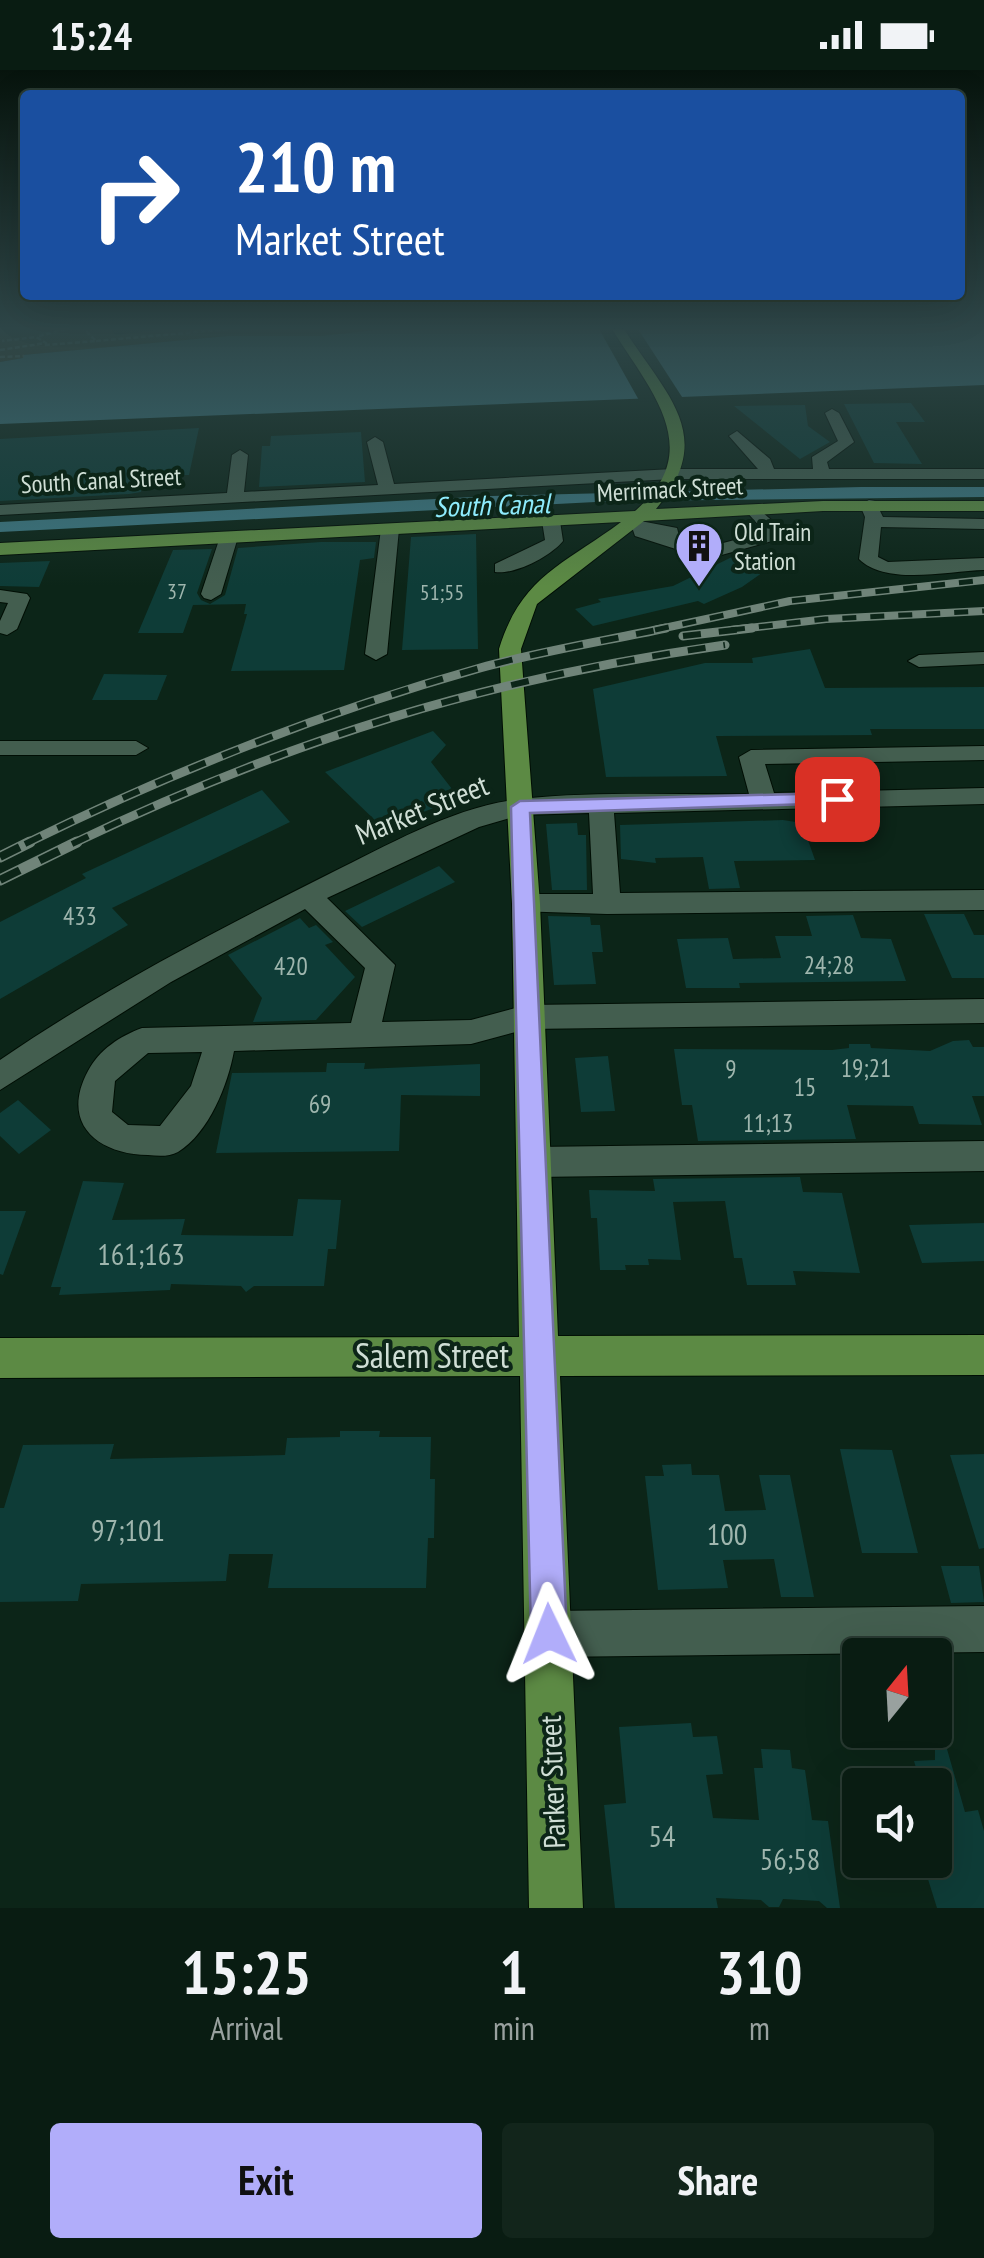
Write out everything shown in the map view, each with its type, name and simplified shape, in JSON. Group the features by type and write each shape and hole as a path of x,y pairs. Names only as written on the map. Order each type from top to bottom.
{"main road":[{"path":"640,520 672,478 680,450 669,415"},
{"name":"Merrimack Street","path":"0,549 551,521 640,520 754,510 871,513 984,506"},
{"name":"Parker Street","path":"556,1908 526,904 510,650 518,617 558,572 640,520"},
{"name":"Salem Street","path":"0,1358 984,1354"}],"street":[{"path":"822,472 818,460 821,456 846,442 833,415"},
{"path":"737,436 764,462 766,473"},
{"path":"375,442 387,489"},
{"path":"234,498 240,455"},
{"name":"South Canal Street","path":"0,510 766,473 984,474"},
{"path":"640,520 671,532 669,538 707,553 777,534 754,510"},
{"path":"984,524 871,513 868,559 886,568 984,564"},
{"path":"502,568 549,546 554,541 551,521"},
{"path":"376,654 390,529"},
{"path":"210,594 229,537"},
{"path":"0,596 20,598 7,629"},
{"path":"919,661 984,658"},
{"path":"0,748 136,748"},
{"path":"764,801 751,757 984,753"},
{"name":"Market Street","path":"0,1077 217,940 422,839 482,815 520,807 984,796"},
{"path":"601,805 608,904"},
{"path":"308,896 380,965 364,1035"},
{"path":"526,904 984,900"},
{"path":"220,1040 471,1032 527,1018 984,1012"},
{"path":"534,1162 984,1156"},
{"path":"549,1634 984,1630"}],"water":[{"path":"0,415 233,415 0,424"}],"building":[{"path":"745,415 806,415 808,426 830,442 800,459"},
{"path":"849,415 920,415 925,422 896,422 922,464 874,463"},
{"path":"199,428 189,475 153,476 144,480 141,492 129,494 0,501 0,439"},
{"path":"361,432 365,482 259,487 262,446 270,446 271,436"},
{"path":"476,534 478,649 402,650 411,537"},
{"path":"376,542 374,558 360,560 344,670 231,671 247,614 246,604 193,605 183,633 138,633 173,550 212,549 197,593 210,604 225,595 238,548"},
{"name":"Old Train Station","path":"736,555 769,568 742,587 704,604 698,601 593,626 575,609 601,602 598,599 673,586"},
{"path":"50,561 39,587 0,586 0,563"},
{"path":"810,649 825,688 984,687 984,729 870,729 872,735 716,736 727,776 606,777 593,689 705,663 753,663 752,658"},
{"path":"104,674 167,675 157,700 92,700"},
{"path":"433,731 446,745 431,762 459,798 383,828 325,772"},
{"path":"262,790 290,822 112,908 128,925 0,999 0,922 86,878 82,874"},
{"path":"783,820 802,823 815,860 734,861 740,888 709,889 703,857 655,858 656,863 621,859 620,825"},
{"path":"577,823 578,835 586,835 587,890 552,890 546,824"},
{"path":"439,866 455,882 362,927 345,911"},
{"path":"924,914 964,914 974,935 984,935 984,978 952,978"},
{"path":"853,915 861,938 891,939 906,981 739,983 740,988 686,988 677,939 728,938 733,959 781,958 775,936 812,936 806,916"},
{"path":"548,916 590,917 591,925 600,925 603,952 592,952 596,984 554,985"},
{"path":"300,918 309,928 316,925 333,942 325,945 355,977 316,1020 253,1022 262,998 228,955"},
{"path":"969,1040 973,1047 984,1047 984,1096 972,1096 982,1125 919,1124 913,1106 847,1105 856,1139 698,1141 692,1105 682,1105 674,1049 832,1050 849,1048 849,1044 870,1044 871,1048 930,1051 953,1041"},
{"path":"608,1056 615,1111 581,1112 575,1058"},
{"path":"327,1063 365,1063 364,1069 480,1064 480,1096 401,1095 399,1151 216,1153 232,1073 326,1072"},
{"path":"18,1100 51,1130 19,1154 0,1136 0,1113"},
{"path":"800,1177 803,1192 842,1193 860,1273 793,1271 796,1285 747,1285 742,1258 734,1258 725,1201 673,1202 681,1260 648,1259 649,1265 600,1270 597,1218 591,1218 589,1190 655,1191 653,1179"},
{"path":"83,1181 124,1183 112,1220 185,1219 181,1235 293,1236 298,1199 341,1200 336,1249 328,1249 324,1286 254,1286 246,1292 241,1286 171,1284 170,1290 59,1295 61,1287 51,1287"},
{"path":"0,1211 26,1211 3,1275 0,1274"},
{"path":"984,1223 984,1261 922,1263 909,1225"},
{"path":"340,1431 380,1431 379,1437 431,1437 434,1538 428,1538 426,1588 268,1588 273,1554 229,1554 226,1581 81,1584 78,1601 0,1602 0,1508 4,1508 23,1445 114,1444 110,1459 285,1455 287,1438 340,1437"},
{"path":"840,1449 892,1450 918,1553 862,1553"},
{"path":"984,1454 984,1548 979,1549 950,1455"},
{"path":"691,1464 692,1475 719,1475 725,1511 766,1510 759,1475 790,1475 814,1597 781,1597 774,1559 723,1560 728,1588 658,1590 645,1476 664,1476 662,1465"},
{"path":"941,1566 979,1566 984,1602 951,1603"},
{"path":"691,1723 693,1737 717,1736 723,1774 706,1775 713,1818 759,1820 754,1768 763,1768 761,1749 790,1750 792,1768 805,1770 812,1820 828,1821 840,1908 827,1908 819,1901 783,1899 779,1907 769,1907 761,1900 716,1898 718,1908 615,1908 604,1805 626,1803 619,1727"},
{"path":"935,1748 947,1748 965,1812 978,1810 984,1831 984,1908 937,1908 928,1878 952,1878 952,1768 916,1768 914,1761 935,1760"}],"waterway":[{"name":"South Canal","path":"0,527 615,496 984,492"}],"railway":[{"path":"655,630 790,601 984,580"},
{"path":"731,630 826,619 984,611"},
{"path":"25,844 192,768 363,704 503,662 666,628"},
{"path":"683,636 752,628"},
{"path":"72,844 233,773 391,718 553,676 725,645"},
{"path":"0,857 30,842"},
{"path":"0,880 77,842"}],"place":[{"name":"Old Train Station","path":"699,588"}],"route":[{"path":"549,1634 520,807 837,799"}]}
